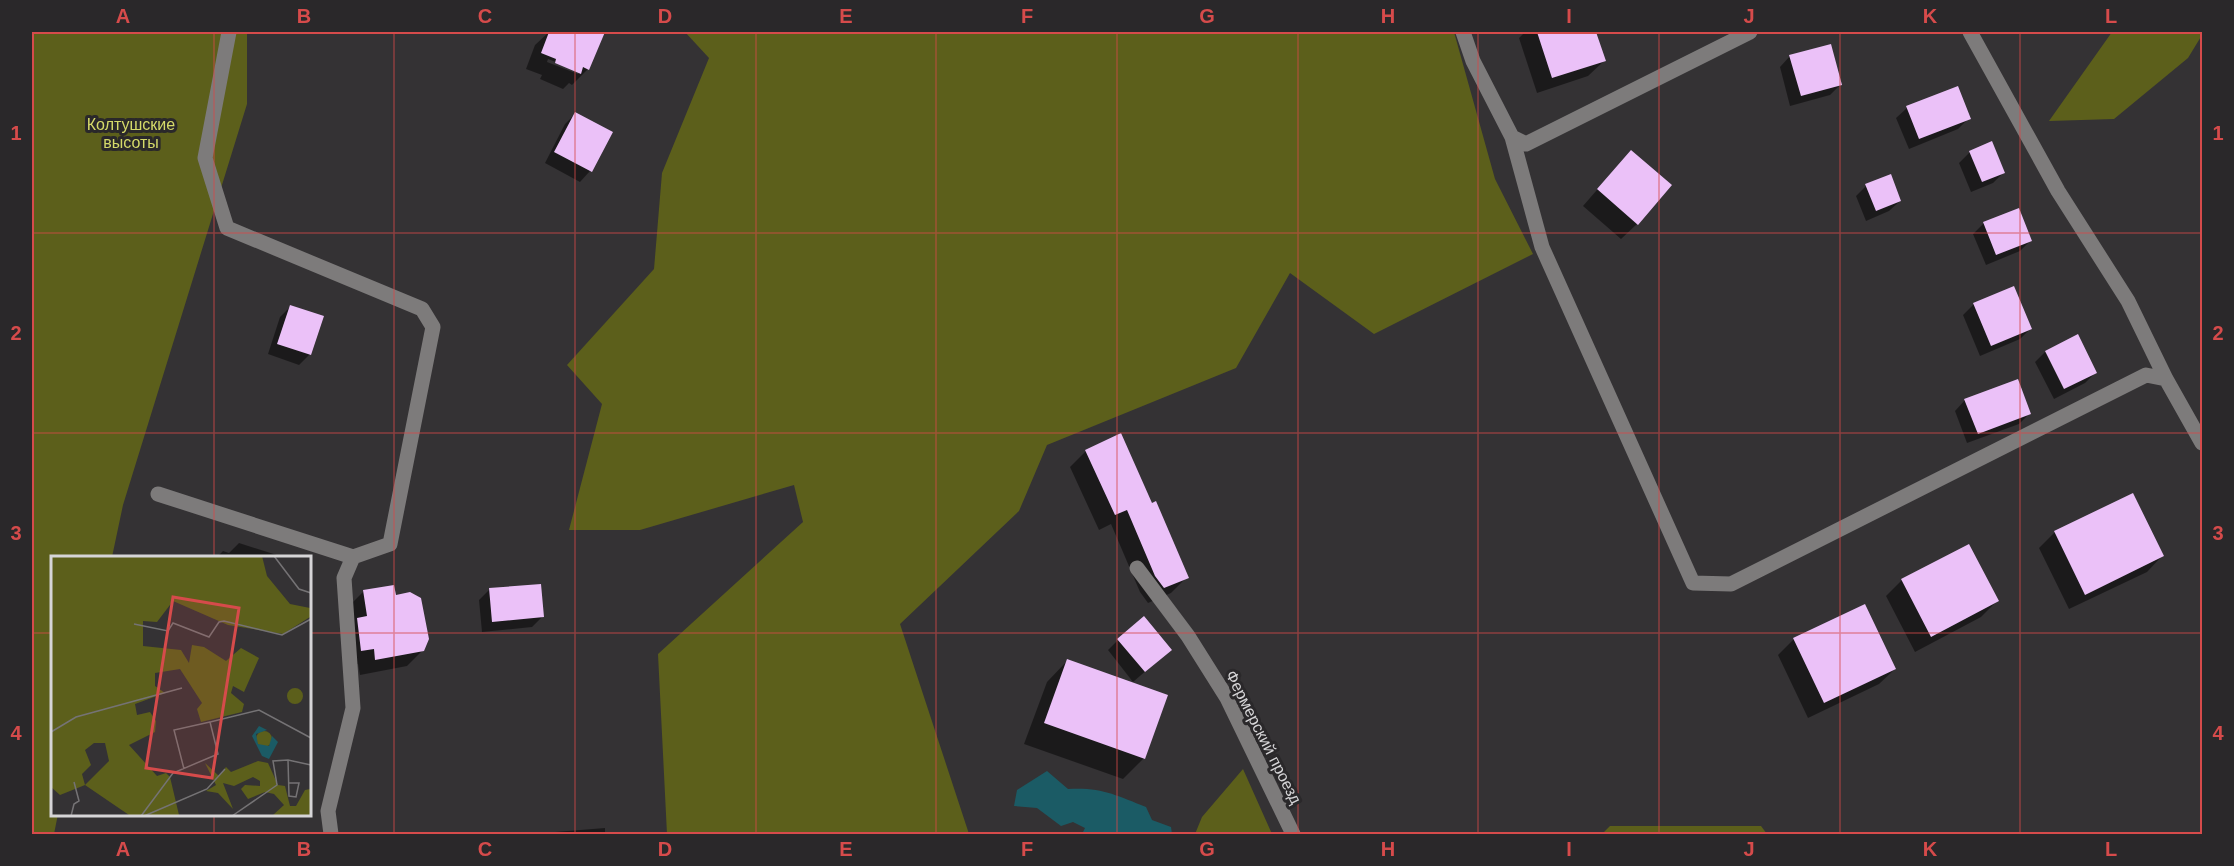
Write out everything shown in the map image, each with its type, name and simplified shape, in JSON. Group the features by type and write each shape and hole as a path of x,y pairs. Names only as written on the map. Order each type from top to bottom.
{"street":[{"path":"158,494 353,557 390,544 433,327 422,309 227,228 205,158 230,32"},
{"path":"1463,32 1473,60 1512,137 1542,247 1693,582 1731,584 2146,375 2166,379"},
{"path":"1512,137 1526,144 1750,32"},
{"path":"1970,32 2058,191 2128,301 2166,379 2202,443"},
{"path":"331,834 328,811 353,708 344,578 353,557"},
{"name":"Фермерский проезд","path":"1137,568 1188,636 1227,698 1293,834"}],"green space":[{"name":"Колтушские высоты","path":"32,32 247,32 247,104 123,505 112,556 51,556 51,815 58,815 54,834 32,834"},
{"path":"685,32 1454,32 1495,179 1533,254 1374,334 1290,273 1236,368 1047,445 1019,511 900,624 969,834 667,834 658,654 803,522 794,485 640,530 569,530 602,404 567,365 654,269 662,173 709,58"},
{"path":"2112,32 2202,32 2202,35 2188,58 2114,119 2049,121"},
{"path":"1243,769 1272,834 1195,834 1202,817"},
{"path":"1610,826 1761,826 1767,834 1602,834"}],"water":[{"path":"1047,771 1068,789 1099,791 1146,807 1152,820 1171,827 1172,834 1082,834 1085,828 1073,822 1061,826 1037,808 1014,806 1017,790"}],"building":[{"path":"549,32 605,32 589,70 583,67 581,74 555,63 556,59 541,53"},
{"path":"1537,32 1596,32 1606,61 1552,78"},
{"path":"1831,44 1842,85 1801,96 1789,55"},
{"path":"1958,86 1971,119 1919,139 1906,106"},
{"path":"575,112 613,132 592,172 554,152"},
{"path":"1992,141 2005,173 1982,182 1969,151"},
{"path":"1631,150 1672,185 1638,225 1597,189"},
{"path":"1891,174 1901,201 1876,211 1865,184"},
{"path":"2019,208 2032,241 1996,255 1983,222"},
{"path":"2014,286 2032,329 1991,346 1973,303"},
{"path":"290,305 324,316 311,355 277,344"},
{"path":"2078,334 2097,373 2064,389 2045,351"},
{"path":"2018,379 2031,414 1978,434 1964,399"},
{"path":"1121,433 1152,503 1156,501 1189,578 1164,588 1155,576 1127,510 1115,515 1085,450"},
{"path":"2133,493 2164,556 2085,595 2054,531"},
{"path":"1969,544 1999,601 1931,637 1901,579"},
{"path":"541,584 544,617 492,622 489,588"},
{"path":"394,585 396,595 410,592 421,598 429,639 424,651 375,660 374,649 361,651 357,618 367,616 363,590"},
{"path":"1865,604 1896,669 1824,703 1793,638"},
{"path":"1144,616 1172,650 1145,672 1117,639"},
{"path":"1067,659 1168,695 1145,759 1044,723"}]}
